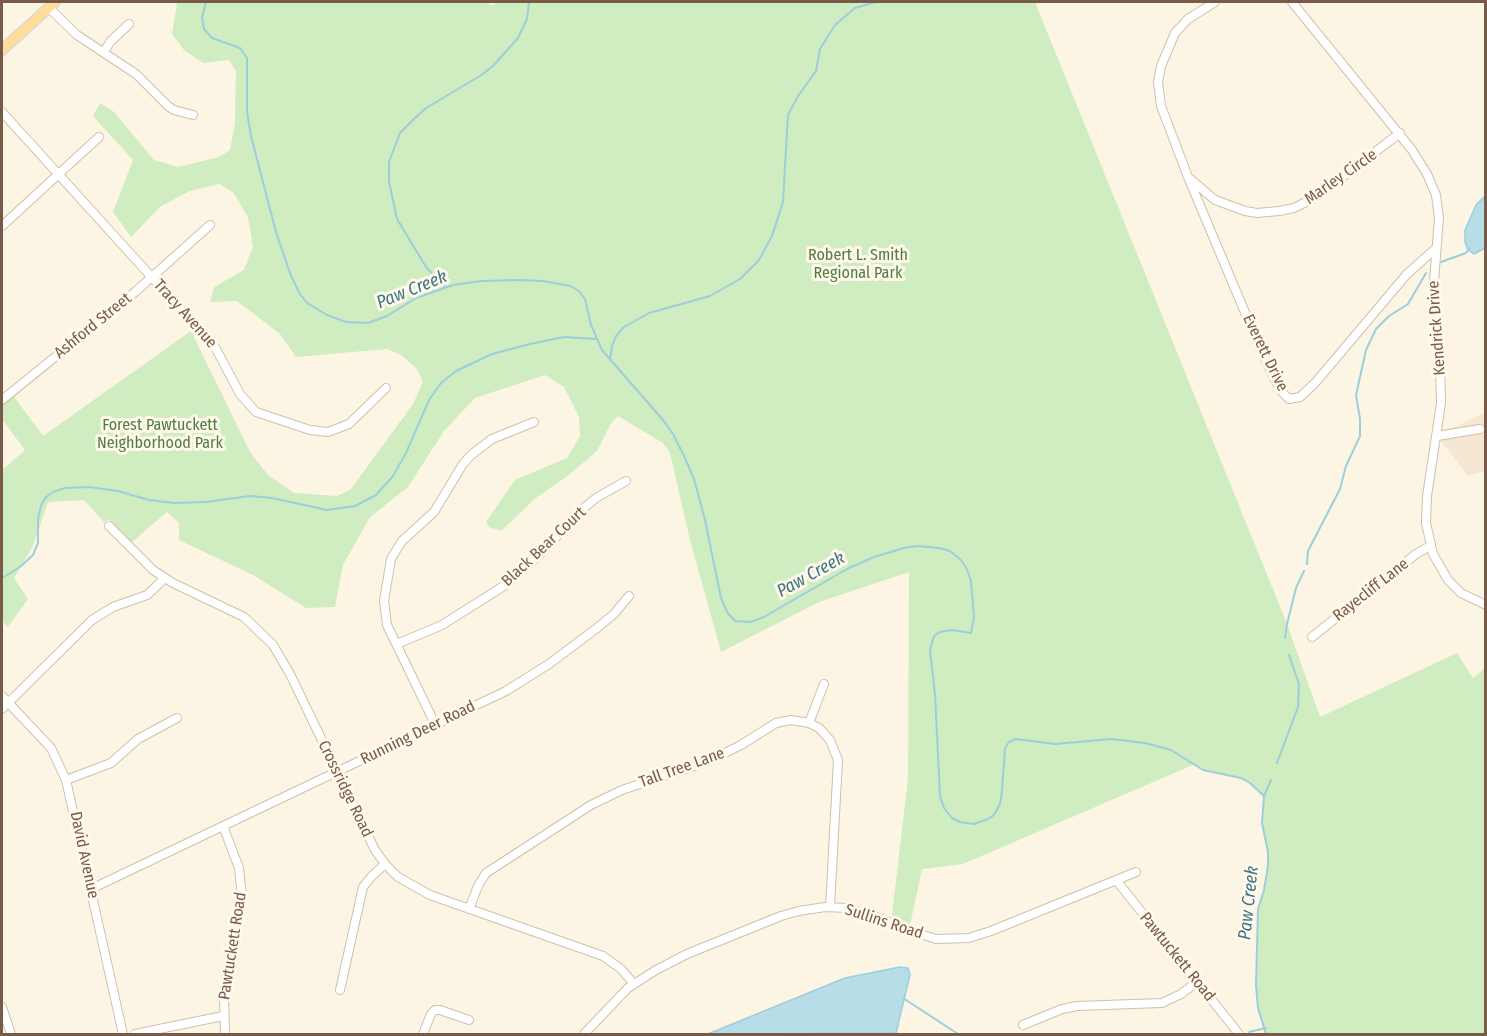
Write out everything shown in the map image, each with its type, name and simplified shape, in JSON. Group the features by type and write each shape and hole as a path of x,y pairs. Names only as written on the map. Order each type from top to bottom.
{"main road":[{"path":"2,50 52,4"}],"street":[{"name":"Marley Circle","path":"1215,2 1195,14 1175,33 1161,66 1159,96 1169,131 1188,177 1215,200 1228,206 1257,213 1279,211 1303,204 1316,197 1400,133"},
{"name":"Kendrick Drive","path":"1292,2 1400,133 1418,159 1436,195 1439,218 1435,249 1433,312 1441,383 1437,436 1425,510 1430,546 1437,564 1452,585 1471,599 1485,605"},
{"path":"52,4 77,35 136,74 168,106 193,115"},
{"path":"104,52 110,42 129,24"},
{"name":"Tracy Avenue","path":"2,112 215,347 243,400 260,414 310,430 335,431 349,423 386,388"},
{"path":"2,226 99,137"},
{"name":"Everett Drive","path":"1188,177 1270,370 1282,392 1290,399 1300,397 1315,383 1407,274 1435,249"},
{"name":"Ashford Street","path":"2,400 152,278 210,225"},
{"path":"435,724 387,625 384,601 391,559 397,546 434,512 464,464 479,448 492,439 534,422"},
{"path":"1437,436 1480,429"},
{"name":"Black Bear Court","path":"397,644 442,625 507,584 537,557 584,508 596,498 626,481"},
{"name":"Crossridge Road","path":"109,526 143,561 165,578 234,611 266,636 282,658 375,850 398,877 417,890 603,956 621,969 634,984"},
{"name":"Rayecliff Lane","path":"1312,637 1416,554 1430,546"},
{"path":"2,709 92,620 113,607 147,595 165,578"},
{"name":"Running Deer Road","path":"91,889 506,691 549,664 614,614 629,596"},
{"path":"824,684 809,723 819,728 830,740 838,760 830,907"},
{"name":"David Avenue","path":"2,696 51,748 66,780 123,1035"},
{"path":"66,780 111,763 138,739 177,718"},
{"name":"Tall Tree Lane","path":"469,909 486,873 591,806 630,787 709,762 776,723 791,720 809,723"},
{"name":"Pawtuckett Road","path":"223,826 239,868 242,896 226,979 223,1016 225,1035"},
{"path":"340,990 363,887 385,864"},
{"name":"Sullins Road","path":"584,1035 634,984 670,962 781,916 830,907 867,913 926,936 957,940 992,931 1136,872"},
{"name":"Pawtuckett Road","path":"1116,880 1239,1035"},
{"path":"1023,1025 1077,1006 1162,1003 1181,994 1197,982"},
{"path":"2,1007 11,1035"},
{"path":"423,1035 431,1014 435,1010 469,1020"},
{"path":"135,1035 223,1016"}],"shaded area":[{"path":"1485,412 1485,471 1468,476 1437,436"}],"green space":[{"name":"Robert L. Smith Regional Park","path":"175,2 485,2 494,5 496,2 1035,2 1287,624 1320,717 1457,653 1473,678 1485,668 1485,1034 1266,1034 1258,1008 1256,985 1258,909 1268,866 1268,852 1262,823 1264,796 1241,778 1203,770 1195,764 963,864 922,869 909,930 891,923 908,779 909,572 819,602 721,652 690,540 670,453 663,443 618,416 611,423 597,451 569,475 537,497 501,531 489,527 486,522 515,480 567,458 580,436 579,417 564,387 545,375 475,398 444,431 408,487 370,517 343,565 335,607 306,608 253,575 179,540 179,523 167,512 131,543 109,519 104,522 84,500 48,502 33,546 14,578 28,599 8,627 2,621 2,470 25,450 2,419 2,403 12,394 43,436 191,331 250,452 268,475 294,493 337,496 351,489 413,404 423,382 417,369 401,355 387,349 296,357 280,334 237,301 210,302 214,287 244,270 253,247 248,217 233,192 219,184 190,191 161,206 131,237 113,212 133,160 93,116 100,103 114,112 154,160 178,167 219,157 230,150 235,123 236,71 229,60 203,63 184,50 172,34 177,4"}],"water":[{"path":"1485,196 1485,248 1474,254 1468,250 1465,242 1465,230 1476,205"},
{"path":"900,967 908,968 910,975 896,1033 708,1034 845,978"}],"waterway":[{"name":"Paw Creek","path":"206,2 202,18 204,29 212,38 240,48 247,58 247,112 251,136 276,232 291,276 307,303 327,315 346,322 368,323 387,316 416,298 453,285 482,281 543,281 570,286 579,291 585,299 591,325 602,350 663,420 684,456 694,479 705,520 721,598 727,612 735,621 750,622 764,617 847,569 874,557 904,548 917,546 939,548 950,551 960,559 971,581 974,617 971,633 952,630 940,632 934,636 930,650 935,694 940,796 944,808 952,818 974,824 994,815 1000,804 1005,748 1009,742 1016,739 1055,744 1112,739 1145,743 1171,750 1203,770 1241,778 1264,796"},
{"path":"445,287 426,267 397,219 389,182 389,162 400,133 415,118 426,108 493,66 518,38 527,19 529,2"},
{"path":"610,360 616,336 624,327 649,313 710,296 740,279 759,260 772,236 783,202 788,115 816,71 820,49 835,25 855,8 876,2"},
{"path":"1441,262 1466,253 1470,248"},
{"path":"1307,564 1308,551 1340,489 1346,466 1360,436 1356,395 1366,350 1376,329 1389,316 1408,304 1426,273"},
{"path":"2,578 20,567 33,555 38,543 38,519 41,506 45,498 65,488 89,487 174,503 206,502 250,496 272,498 327,510 355,506 376,495 393,476 406,453 429,400 441,383 456,371 492,354 530,344 564,337 596,339"},
{"path":"1285,638 1296,588 1304,571"},
{"path":"1277,763 1298,707 1299,684 1289,655"},
{"name":"Paw Creek","path":"1266,1034 1258,1008 1256,985 1258,909 1268,866 1268,852 1262,823 1264,796 1271,780"},
{"path":"903,998 958,1034"},
{"path":"1249,1032 1266,1028"}],"park label":[{"name":"Forest Pawtuckett Neighborhood Park","path":"160,435"}]}
